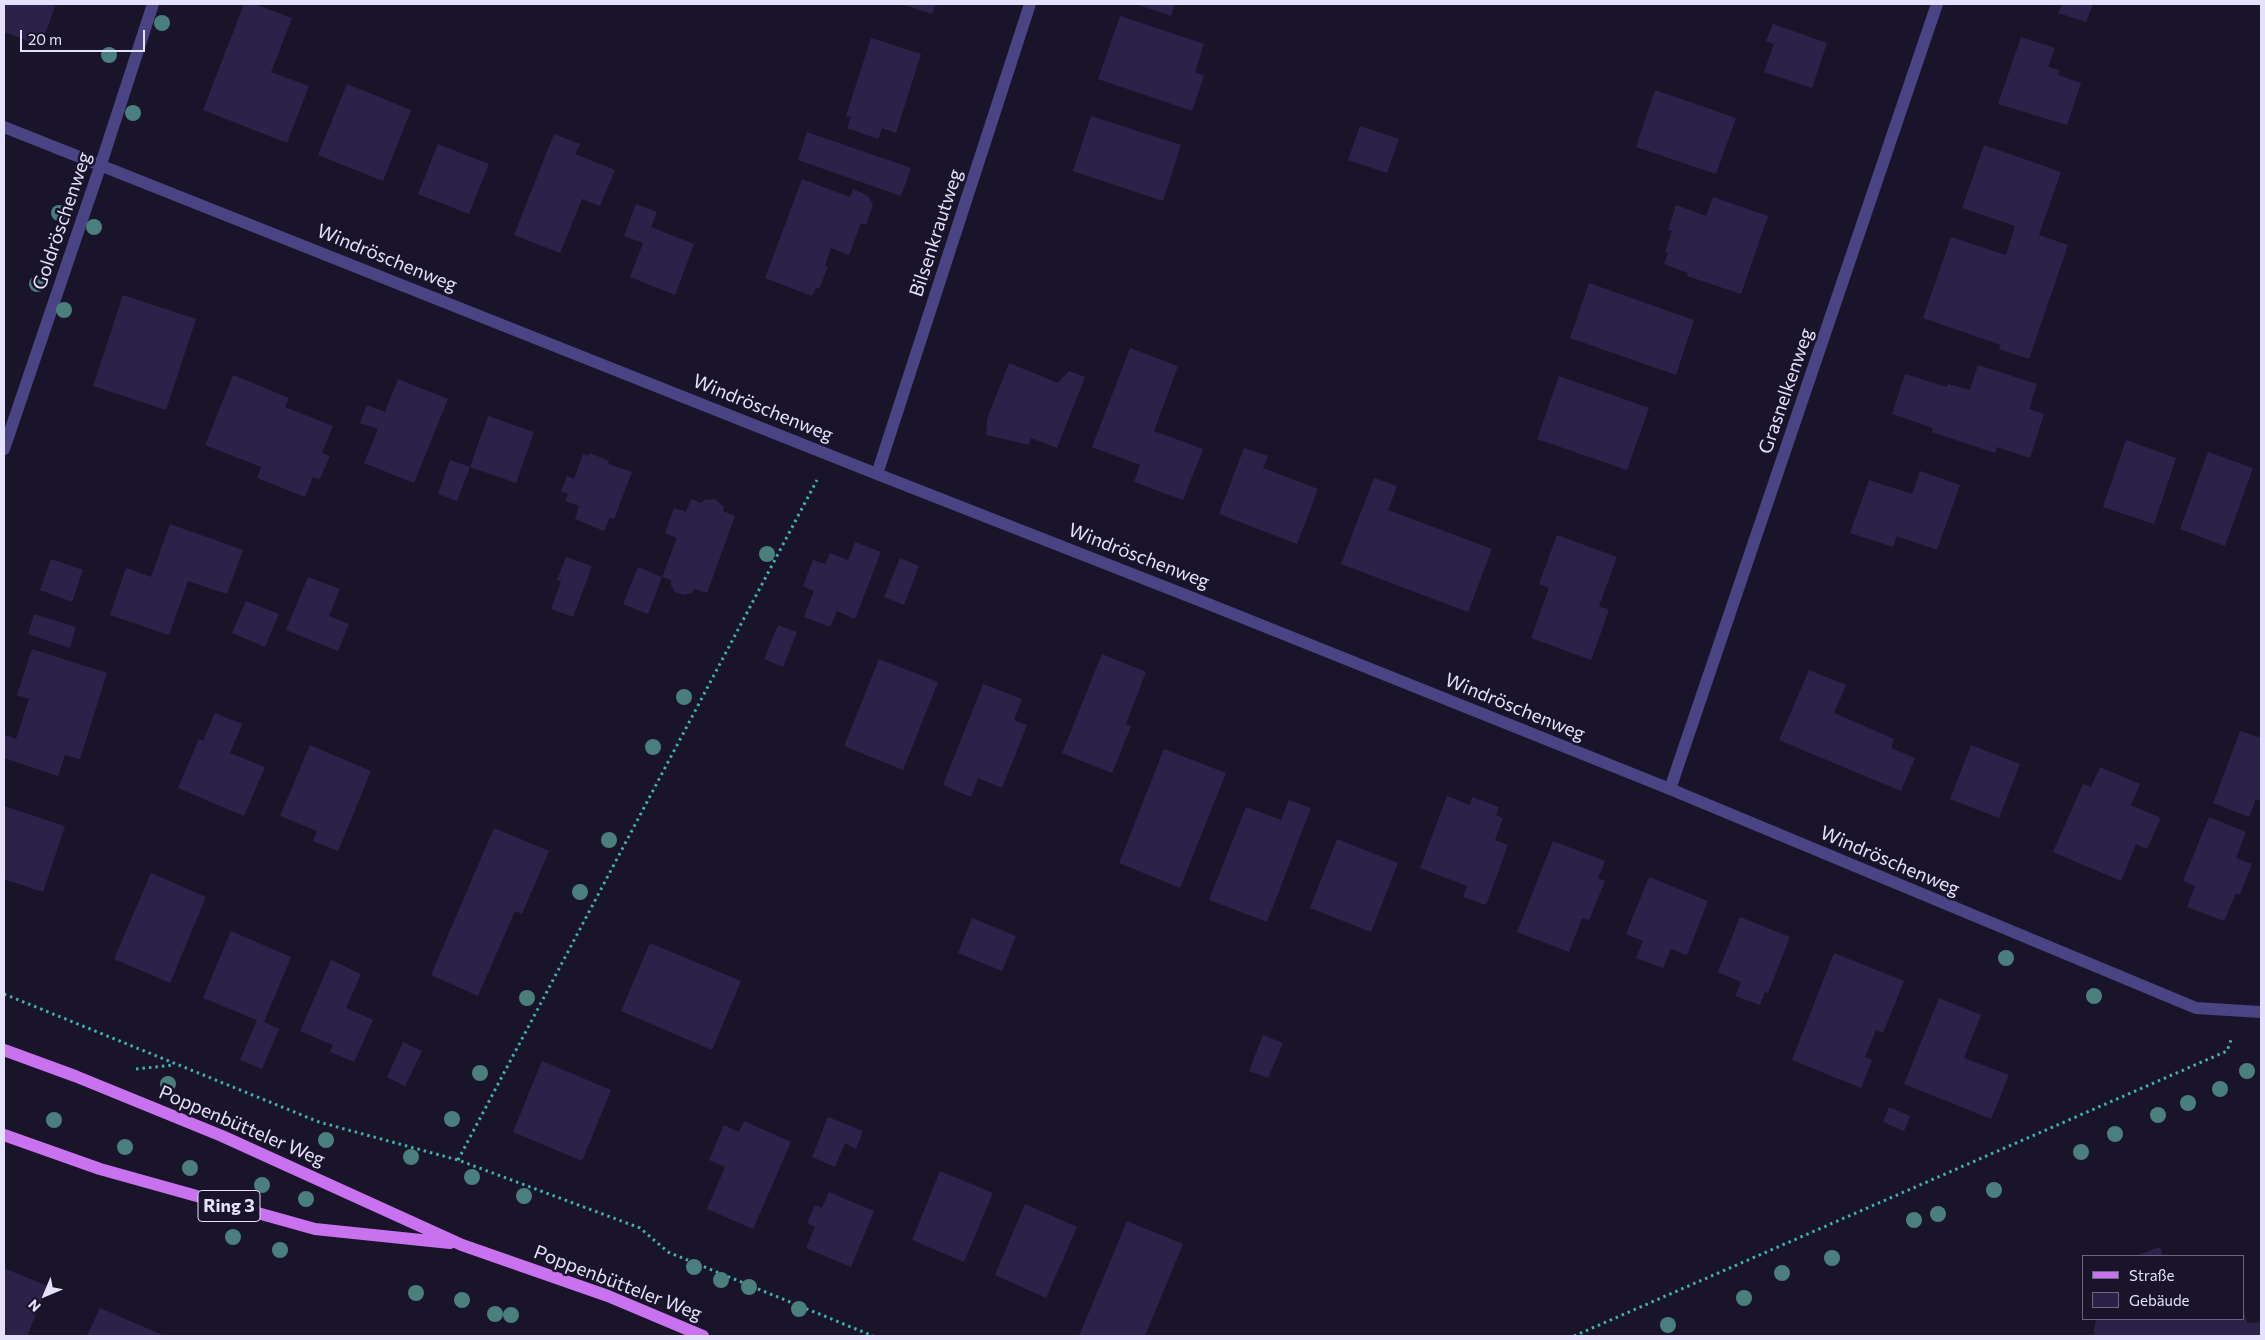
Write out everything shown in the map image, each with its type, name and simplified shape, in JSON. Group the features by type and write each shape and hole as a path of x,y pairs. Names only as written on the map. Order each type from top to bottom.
{"main road":[{"name":"Poppenbütteler Weg","path":"4,1050 75,1076 222,1136 462,1244 608,1296 703,1336"},
{"name":"Poppenbütteler Weg","path":"4,1135 100,1169 315,1229 462,1244"}],"street":[{"name":"Goldröschenweg","path":"4,449 101,164 152,4"},
{"name":"Bilsenkrautweg","path":"877,474 1030,4"},
{"name":"Grasnelkenweg","path":"1670,790 1937,4"},
{"name":"Windröschenweg","path":"4,127 877,474 1211,604 1670,790 2196,1008 2261,1012"}],"path":[{"path":"458,1160 830,455"},
{"path":"4,994 319,1122 458,1160 640,1228 668,1252 874,1336"},
{"path":"1574,1336 2227,1051 2240,1012"}],"building":[{"path":"4,4 48,4 55,6 41,46 4,32"},
{"path":"244,4 254,4 292,18 271,72 309,86 287,143 203,110"},
{"path":"901,4 936,4 932,14"},
{"path":"1136,4 1175,4 1171,16"},
{"path":"2062,4 2093,4 2086,22 2058,13"},
{"path":"1120,16 1204,44 1195,72 1204,76 1192,111 1098,79"},
{"path":"1773,24 1827,43 1812,88 1764,72 1774,44 1766,41"},
{"path":"2021,37 2055,48 2048,67 2060,70 2058,75 2081,83 2067,125 1998,104"},
{"path":"871,38 921,54 896,133 882,128 878,139 847,128 851,117 846,116"},
{"path":"347,84 411,110 383,181 318,155"},
{"path":"1655,90 1736,118 1716,174 1636,147"},
{"path":"1091,116 1181,145 1163,201 1073,171"},
{"path":"1360,126 1399,139 1387,173 1348,160"},
{"path":"807,132 911,168 901,196 798,160"},
{"path":"554,134 580,144 575,154 615,170 600,206 582,199 560,253 514,235"},
{"path":"438,144 489,164 469,214 418,194"},
{"path":"1984,145 2061,172 2039,235 2068,245 2029,359 1999,349 2001,345 1923,318 1951,237 2006,255 2015,226 1962,208"},
{"path":"802,179 850,197 853,189 868,196 873,205 866,225 861,223 849,255 831,248 825,265 828,267 819,289 816,288 812,296 765,278"},
{"path":"1713,197 1768,216 1741,294 1687,276 1688,273 1664,264 1668,253 1665,252 1672,231 1668,230 1676,205 1706,216"},
{"path":"636,204 657,212 651,227 694,244 675,295 630,277 643,243 624,236"},
{"path":"1589,283 1694,320 1676,375 1570,338"},
{"path":"123,295 196,319 166,410 93,386"},
{"path":"1130,348 1178,366 1154,431 1203,449 1183,500 1134,482 1140,465 1092,447"},
{"path":"1009,363 1058,383 1069,371 1085,377 1057,448 1031,438 1029,445 986,435 987,419"},
{"path":"1978,365 2037,384 2029,409 2044,414 2030,458 1997,447 1995,453 1932,432 1933,428 1892,414 1905,374 1947,387 1948,384 1970,390"},
{"path":"233,375 289,398 285,407 333,426 322,453 330,456 320,479 313,477 305,497 257,478 261,467 205,445"},
{"path":"1559,376 1649,408 1627,470 1537,439"},
{"path":"398,379 448,399 414,483 364,463 378,429 360,423 367,405 385,412"},
{"path":"488,416 534,432 516,483 470,467"},
{"path":"2126,440 2176,458 2154,524 2103,507"},
{"path":"1244,448 1268,456 1263,468 1318,489 1297,544 1219,514"},
{"path":"2208,452 2253,468 2225,546 2180,529"},
{"path":"590,453 609,461 608,464 632,472 614,519 610,517 604,531 575,519 579,506 565,501 568,494 561,491 567,476 574,479 583,454 588,456"},
{"path":"450,460 470,467 457,501 438,494"},
{"path":"1920,471 1960,485 1937,550 1897,536 1893,547 1850,533 1869,480 1912,494"},
{"path":"1374,478 1397,486 1388,510 1492,549 1468,612 1341,564"},
{"path":"691,499 702,503 704,500 715,499 724,507 723,511 735,516 707,593 695,589 692,593 683,595 675,592 671,585 671,580 662,577 677,538 665,533 674,508 686,512"},
{"path":"170,524 243,550 227,594 188,581 169,635 110,615 126,568 151,577"},
{"path":"1557,535 1617,557 1599,606 1609,610 1591,660 1531,638 1549,588 1539,584"},
{"path":"855,542 881,552 855,619 837,611 830,627 804,617 814,591 803,586 813,560 825,564 830,553 848,560"},
{"path":"566,557 592,566 573,617 551,609 561,581 557,580"},
{"path":"900,558 919,566 904,605 884,597"},
{"path":"51,559 83,570 72,602 40,590"},
{"path":"638,567 662,577 648,614 623,604"},
{"path":"308,577 340,589 329,616 349,624 338,651 286,630"},
{"path":"246,601 279,614 265,647 232,633"},
{"path":"34,614 76,627 70,648 28,634"},
{"path":"778,625 797,632 783,667 764,659"},
{"path":"32,649 107,673 80,759 65,755 58,776 4,758 5,735 16,739 29,699 17,695"},
{"path":"1102,654 1146,672 1126,724 1131,726 1112,773 1062,753"},
{"path":"879,659 938,682 903,770 844,746"},
{"path":"1809,670 1846,685 1834,713 1894,739 1891,748 1915,758 1901,791 1779,740"},
{"path":"983,684 1022,699 1014,720 1027,725 1002,788 978,778 971,797 943,785"},
{"path":"215,713 242,724 230,753 265,767 244,816 178,788 199,739 203,741"},
{"path":"2240,731 2261,738 2261,801 2256,799 2249,817 2213,803"},
{"path":"310,745 371,771 338,851 313,841 317,831 280,816"},
{"path":"1971,745 2020,764 1999,818 1950,799"},
{"path":"1164,749 1226,773 1180,888 1119,863"},
{"path":"2100,767 2140,784 2131,805 2161,818 2147,849 2136,844 2121,881 2053,852 2083,784 2091,787"},
{"path":"1447,796 1470,805 1472,797 1499,807 1496,815 1503,818 1495,840 1508,845 1486,905 1463,897 1467,886 1420,868"},
{"path":"1289,800 1311,808 1267,922 1209,900 1246,807 1281,820"},
{"path":"4,806 65,826 43,892 4,879"},
{"path":"2209,817 2246,832 2236,858 2252,864 2240,895 2236,893 2224,921 2187,907 2195,886 2183,881"},
{"path":"494,828 549,851 522,914 515,911 478,996 431,975"},
{"path":"1337,839 1398,863 1371,932 1310,908"},
{"path":"1553,841 1605,861 1598,878 1605,881 1589,920 1582,918 1569,952 1517,932"},
{"path":"151,873 206,897 170,983 114,959"},
{"path":"1649,877 1708,901 1687,955 1671,949 1663,968 1636,958 1643,941 1626,934"},
{"path":"1740,917 1790,937 1768,993 1765,992 1760,1005 1735,996 1741,982 1718,972"},
{"path":"972,918 1016,936 1002,971 958,953"},
{"path":"231,931 291,957 264,1022 279,1029 262,1069 240,1060 257,1020 203,998"},
{"path":"650,943 741,981 712,1050 621,1011"},
{"path":"1834,953 1904,981 1883,1033 1876,1030 1865,1057 1872,1060 1861,1088 1792,1060"},
{"path":"331,960 361,974 346,1008 373,1020 354,1062 330,1052 333,1045 300,1031"},
{"path":"1939,998 1981,1015 1964,1058 2009,1075 1991,1119 1904,1084"},
{"path":"1263,1035 1283,1043 1268,1078 1249,1071"},
{"path":"403,1042 422,1051 405,1086 387,1077"},
{"path":"542,1061 611,1090 582,1161 513,1132"},
{"path":"1889,1107 1910,1116 1904,1131 1883,1122"},
{"path":"828,1117 863,1131 856,1149 845,1143 835,1167 812,1157"},
{"path":"744,1121 791,1142 753,1229 707,1209 725,1167 709,1160 724,1125 739,1132"},
{"path":"940,1171 993,1193 964,1262 912,1240"},
{"path":"829,1192 874,1211 851,1267 806,1248 815,1227 807,1223 815,1205 822,1208"},
{"path":"1025,1204 1077,1227 1046,1298 995,1275"},
{"path":"1127,1221 1183,1244 1145,1336 1079,1336"},
{"path":"2160,1247 2163,1255 2138,1255"},
{"path":"4,1268 47,1286 27,1336 4,1336"},
{"path":"100,1308 165,1336 87,1336"},
{"path":"2245,1316 2247,1323 2261,1322 2261,1336 2095,1336 2096,1320 2245,1320"}]}
